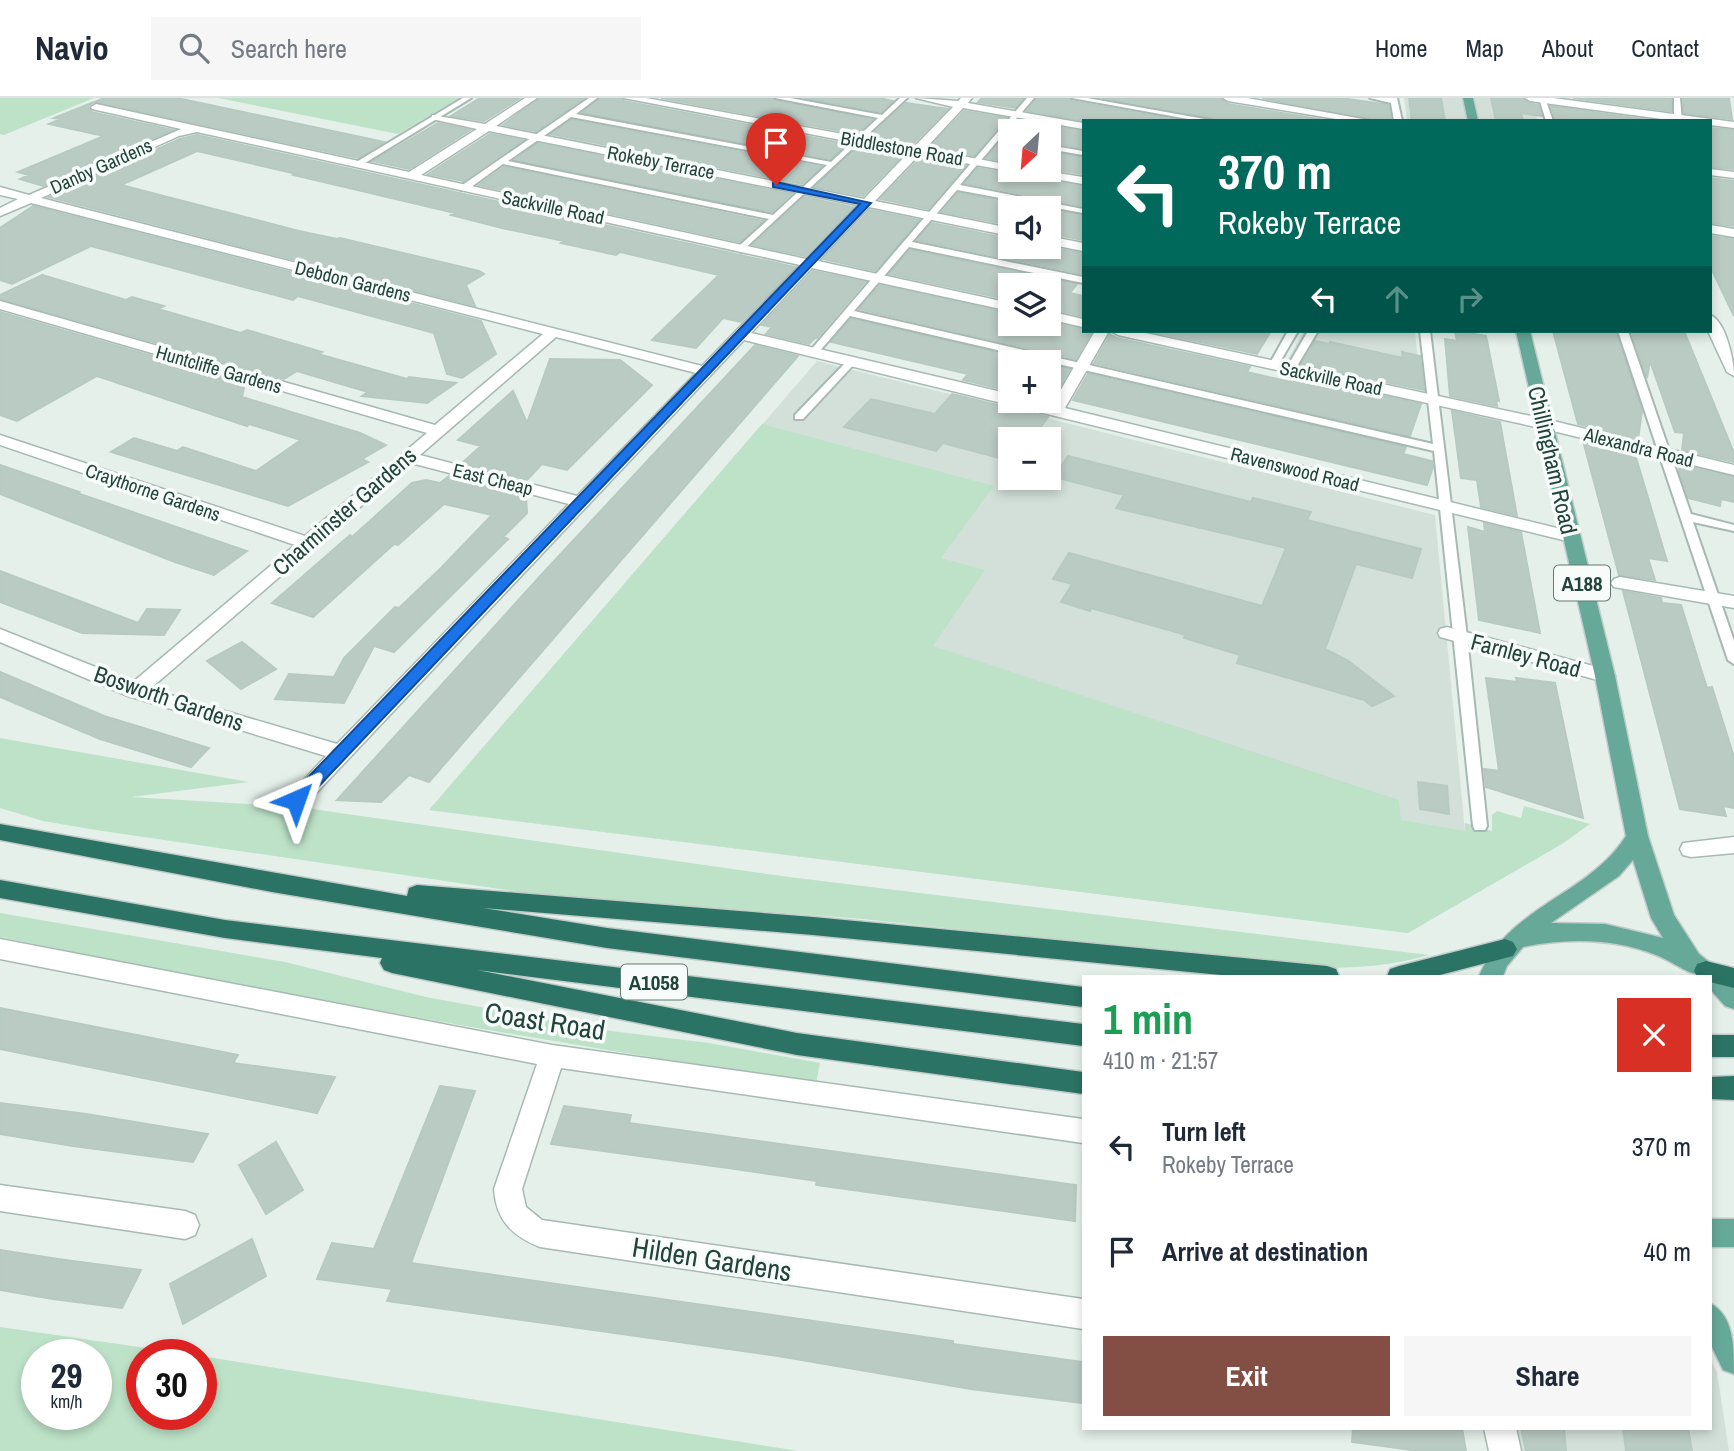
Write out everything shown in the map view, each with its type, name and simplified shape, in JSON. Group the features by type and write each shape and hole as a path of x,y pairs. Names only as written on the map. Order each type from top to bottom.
{"highway":[{"name":"A1058","path":"0,832 272,883 607,938 1082,997"},
{"path":"272,883 827,927 1316,975"},
{"name":"Coast Road","path":"0,890 225,929 1082,1035"},
{"path":"225,929 797,1044 1082,1083"},
{"path":"1402,975 1511,944"},
{"path":"1698,965 1734,978"},
{"path":"1712,1046 1734,1046"},
{"path":"1712,1088 1734,1088"}],"main road":[{"path":"1468,98 1473,119"},
{"name":"Chillingham Road","path":"1519,333 1545,424 1605,676 1637,836 1663,919 1698,965"},
{"path":"1492,975 1511,944 1564,902 1612,869 1637,836"},
{"path":"1511,944 1545,931 1580,929 1619,935 1698,965 1709,975"},
{"path":"1712,978 1734,999"},
{"path":"1712,1233 1734,1233"},
{"path":"1712,1321 1734,1359"}],"street":[{"path":"411,176 532,98"},
{"name":"Biddlestone Road","path":"629,98 998,166"},
{"path":"921,98 963,101 1082,126"},
{"path":"1228,98 1357,119"},
{"path":"1530,98 1678,119"},
{"path":"296,800 963,101"},
{"name":"Sackville Road","path":"96,107 998,304"},
{"name":"Rokeby Terrace","path":"436,117 998,230"},
{"path":"1712,122 1734,125"},
{"name":"Danby Gardens","path":"0,212 176,133 205,130"},
{"path":"1712,172 1734,175"},
{"path":"1061,177 1082,181"},
{"name":"Debdon Gardens","path":"0,191 705,371"},
{"path":"1712,229 1734,233"},
{"path":"1061,243 1082,247"},
{"name":"Huntcliffe Gardens","path":"0,305 438,431"},
{"path":"1061,319 1082,323"},
{"path":"1712,323 1734,372"},
{"name":"Charminster Gardens","path":"135,691 554,332"},
{"path":"1061,401 1100,333"},
{"name":"Sackville Road","path":"1127,333 1545,424"},
{"path":"739,334 998,396"},
{"name":"Ravenswood Road","path":"1061,411 1572,537"},
{"name":"Alexandra Road","path":"1545,424 1734,470"},
{"name":"Craythorne Gardens","path":"0,440 307,543"},
{"name":"East Cheap","path":"407,457 579,501"},
{"path":"1620,583 1734,602"},
{"name":"Bosworth Gardens","path":"0,635 135,691 341,753"},
{"name":"Farnley Road","path":"1454,635 1605,676"},
{"path":"1691,849 1734,845"},
{"name":"Coast Road","path":"0,949 552,1056 1082,1131"},
{"name":"Hilden Gardens","path":"552,1056 508,1189 511,1212 527,1227 540,1233 1082,1314"},
{"path":"0,1198 185,1225"},
{"path":"1500,1430 1505,1451"}],"lane":[{"path":"357,164 468,98"},
{"path":"464,188 594,98"},
{"path":"778,98 883,117"},
{"path":"741,248 904,98"},
{"path":"1013,119 1031,98"},
{"path":"1075,98 1201,119"},
{"path":"1373,98 1394,100 1398,119"},
{"path":"1677,98 1678,119"},
{"path":"1543,99 1549,119"},
{"path":"570,115 831,164"},
{"path":"816,351 998,137"},
{"path":"1061,149 1082,153"},
{"path":"502,162 772,217"},
{"path":"956,187 1082,211"},
{"path":"908,244 1082,280"},
{"path":"849,313 1439,449"},
{"path":"1274,365 1292,333"},
{"path":"1291,369 1312,333"},
{"path":"1424,333 1446,506 1454,635 1480,826"},
{"path":"1624,333 1734,660"},
{"path":"799,417 853,360"},
{"path":"1687,517 1734,528"}],"shaded area":[{"path":"1404,98 1530,98 1537,119 1407,119"},
{"path":"1303,333 1415,333 1421,390 1288,359"},
{"path":"817,361 998,406 998,413 1026,413 1435,515 1471,895 1408,933 429,810"},
{"path":"1712,1363 1717,1372 1729,1451 1493,1451 1489,1430 1712,1430"}],"green space":[{"path":"0,98 94,98 4,135 0,134"},
{"path":"218,98 459,98 398,134"},
{"path":"762,424 994,486 941,558 985,570 933,646 1399,800 1401,820 1465,831 1465,823 1492,831 1492,815 1497,811 1521,818 1524,806 1590,824 1562,844 1408,933 429,810"},
{"path":"0,738 249,782 131,797 298,807 789,877 1429,955 1373,966 1317,968 863,919 534,894 96,830 43,821 0,808"},
{"path":"0,913 285,962 426,997 611,1031 709,1043 820,1063 816,1083 509,1034 305,997 0,937"},
{"path":"0,1327 84,1339 21,1339 21,1430 112,1430 112,1343 126,1345 126,1430 217,1430 217,1359 798,1451 0,1451"}],"building":[{"path":"104,98 177,98 384,142 358,158 95,102"},
{"path":"480,98 520,98 484,121 451,116"},
{"path":"540,98 584,98 536,131 503,125"},
{"path":"600,98 621,98 624,101 847,144 830,159 582,113"},
{"path":"661,98 772,98 872,120 857,134"},
{"path":"804,98 879,98 893,101 881,112"},
{"path":"982,98 1024,98 1015,108 978,102"},
{"path":"1037,98 1069,98 1072,101 1172,119 1082,121 1027,111"},
{"path":"1102,98 1221,98 1228,104 1319,119 1208,119"},
{"path":"1262,98 1341,98 1389,105 1391,119 1366,119"},
{"path":"1409,98 1441,98 1445,119 1412,119"},
{"path":"1491,98 1523,98 1538,105 1542,116 1521,113 1522,119 1496,119"},
{"path":"1573,98 1671,98 1671,111"},
{"path":"1683,98 1729,98 1732,119 1684,113"},
{"path":"94,102 88,106 91,112 173,130 43,186 20,179 29,175 18,172 104,136 49,124 61,119 54,118"},
{"path":"906,103 948,109 913,144 870,136"},
{"path":"1551,106 1641,119 1563,119 1555,118"},
{"path":"964,111 1006,118 998,119 998,128 974,156 930,147"},
{"path":"572,120 821,167 802,184 551,134"},
{"path":"438,123 470,130 409,169 373,161"},
{"path":"1061,127 1082,131 1082,148 1061,144"},
{"path":"1712,128 1734,130 1734,169 1712,167"},
{"path":"490,134 523,140 463,181 428,174"},
{"path":"197,135 795,267 741,322 723,318 696,348 652,340 719,275 620,252 616,255 561,243 564,241 294,175 297,174 197,151 121,185 299,231 479,271 484,274 466,285 475,306 49,197 180,139"},
{"path":"538,143 791,194 772,212 515,160"},
{"path":"998,144 998,160 986,158"},
{"path":"859,146 903,155 863,196 815,187"},
{"path":"1061,154 1082,157 1082,174 1061,171"},
{"path":"920,158 965,166 928,209 880,199"},
{"path":"504,167 763,221 740,242 479,185"},
{"path":"978,168 998,171 998,182 1060,182 1082,186 1082,206 1061,202 1061,196 1032,196 965,183"},
{"path":"1712,178 1734,181 1734,226 1712,223"},
{"path":"958,193 998,200 998,223 942,212"},
{"path":"804,197 853,207 805,256 753,245"},
{"path":"33,206 481,321 496,354 462,378 447,374 434,333 298,296 293,300 91,246 12,284 0,280 0,228"},
{"path":"870,210 919,220 875,271 823,259"},
{"path":"1061,211 1082,215 1082,240 1061,236"},
{"path":"932,223 998,237 998,257 917,240"},
{"path":"1712,236 1734,239 1734,316 1712,270"},
{"path":"1061,249 1082,253 1082,274 1010,259 1061,259"},
{"path":"910,250 1023,273 998,273 998,297 889,274"},
{"path":"813,271 865,282 809,344 766,334 772,327 762,325"},
{"path":"42,275 126,300 132,297 164,306 158,309 241,333 247,330 322,352 318,354 407,379 409,377 456,383 427,403 362,396 368,392 297,371 284,379 0,299 0,295"},
{"path":"1061,281 1077,284 1070,293 1082,296 1082,316 1061,312"},
{"path":"880,285 998,310 998,336 1061,336 1061,325 1082,329 1082,333 1091,333 1076,359 1061,356 1061,350 1037,350 859,309"},
{"path":"0,312 245,383 242,397 360,433 386,445 362,459 368,462 288,506 111,452 134,438 177,451 183,447 256,471 301,440 249,424 247,426 97,376 17,421 0,415"},
{"path":"851,319 998,353 998,388 963,380 968,374 831,342"},
{"path":"1157,333 1270,333 1257,354"},
{"path":"1455,333 1486,336 1499,401 1496,400 1497,406 1450,396 1445,339 1457,341"},
{"path":"1554,333 1617,333 1642,411 1638,439 1578,424"},
{"path":"1632,333 1685,333 1734,453 1734,462 1682,450 1684,433 1675,432 1650,361 1647,378"},
{"path":"1110,334 1117,338 1250,367 1247,372 1290,382 1294,376 1421,404 1410,436 1094,363"},
{"path":"1315,341 1403,358 1402,352 1420,356 1424,390 1301,364"},
{"path":"755,345 798,356 429,782 409,775 381,802 337,800 543,573"},
{"path":"550,359 620,360 652,385 567,470 542,464 527,480 462,463 481,446 458,440 513,391 527,423"},
{"path":"1061,367 1070,369 1061,385"},
{"path":"1088,374 1406,447 1403,454 1432,461 1433,467 1427,485 1073,400"},
{"path":"952,394 998,405 998,413 1031,413 1048,417 1041,427 998,427 998,458 943,443 936,451 844,427 871,399 935,414"},
{"path":"1452,411 1500,422 1517,516 1481,507 1477,480 1461,478"},
{"path":"1583,441 1635,454 1667,561 1648,558 1655,580 1619,575"},
{"path":"1068,456 1251,502 1253,498 1311,512 1307,520 1421,549 1412,578 1356,564 1325,649 1347,660 1394,696 1372,706 1364,700 1237,663 1240,655 1184,638 1186,635 1061,602 1072,584 1053,579 1069,553 1262,606 1286,548 1116,508 1124,495 1061,479 1061,466"},
{"path":"1680,464 1734,477 1734,502 1721,499 1720,506 1688,498 1679,471"},
{"path":"0,465 247,551 214,575 175,562 0,494"},
{"path":"449,476 526,496 527,513 503,537 508,539 394,652 374,646 344,703 275,699 289,674 334,677 344,658 395,607 399,608 441,568 492,515 444,504 398,545 394,544 313,617 272,603 412,483 426,480 440,483"},
{"path":"1484,523 1521,532 1540,633 1479,620 1468,527 1485,532"},
{"path":"0,571 138,623 147,609 180,610 164,635 82,633 0,602"},
{"path":"1623,591 1661,598 1662,603 1681,605 1707,688 1712,687 1734,757 1734,808 1723,806 1726,816 1680,809"},
{"path":"242,642 276,669 241,689 207,661"},
{"path":"0,672 104,716 209,748 191,767 100,739 0,697"},
{"path":"1486,678 1517,682 1516,678 1555,683 1583,818 1486,787 1484,769 1499,771"},
{"path":"1418,782 1447,786 1449,814 1420,809"},
{"path":"0,1008 238,1055 233,1063 335,1077 317,1113 0,1049"},
{"path":"440,1086 475,1091 411,1263 1082,1362 1082,1403 971,1389 778,1356 387,1301 392,1289 317,1279 332,1243 374,1249"},
{"path":"0,1103 208,1134 193,1162 73,1146 0,1134"},
{"path":"564,1106 631,1115 629,1123 1076,1185 1075,1221 551,1144"},
{"path":"276,1142 303,1190 266,1214 239,1165"},
{"path":"252,1239 266,1276 183,1324 170,1284"},
{"path":"0,1250 141,1270 122,1308 53,1299 0,1290"},
{"path":"1353,1430 1462,1430 1466,1451 1419,1451 1352,1442"},
{"path":"1521,1430 1564,1430 1566,1451 1526,1451"},
{"path":"1623,1430 1688,1430 1692,1451 1626,1451"}],"route":[{"path":"296,800 579,501 867,203 776,185"}]}
